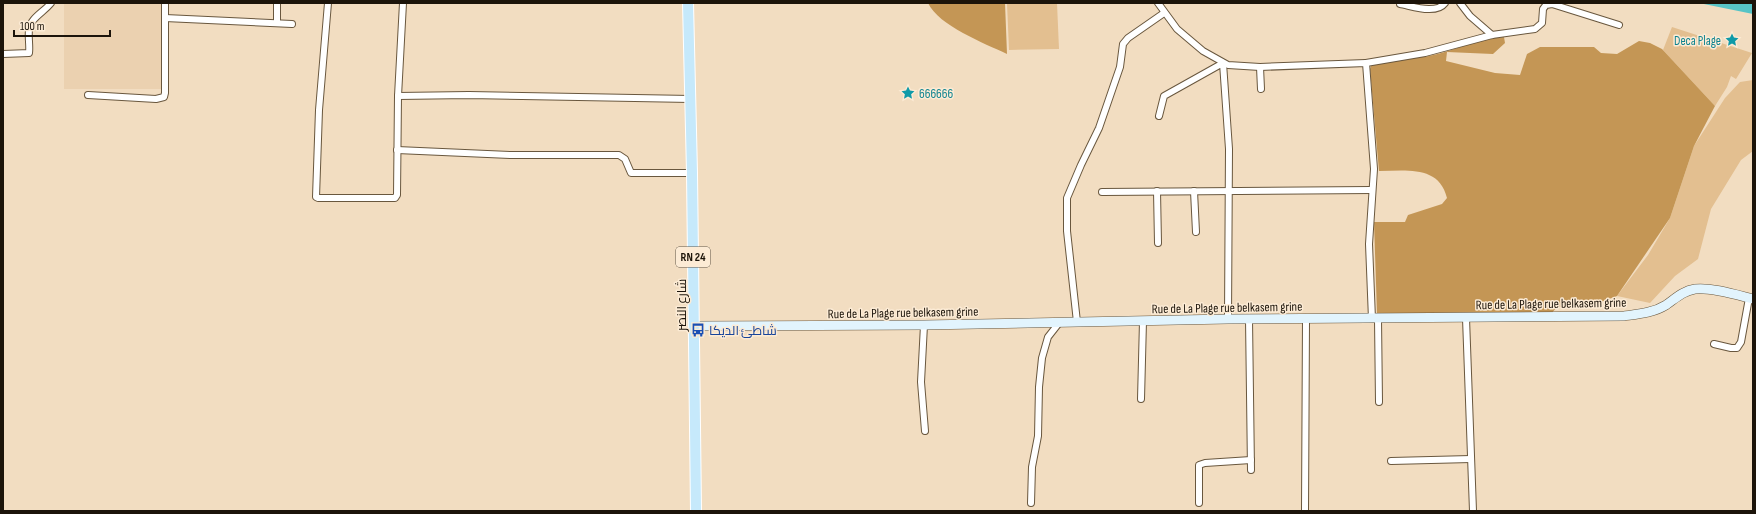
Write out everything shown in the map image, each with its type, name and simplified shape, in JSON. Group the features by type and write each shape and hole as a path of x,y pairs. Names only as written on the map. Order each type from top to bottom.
{"main road":[{"name":"شارع النصر","path":"688,3 691,99 696,511"}],"street":[{"path":"3,54 29,53 29,29 34,19 47,9 51,3"},
{"path":"88,94 156,99 164,97 165,3"},
{"path":"277,3 277,23"},
{"path":"328,3 319,110 316,197 318,198 395,198 397,195 398,96 403,3"},
{"path":"1158,3 1177,29 1190,41 1216,60 1233,67 1366,63 1425,53 1492,35 1540,27 1542,23 1543,4 1552,4 1619,25"},
{"path":"1400,4 1425,9 1436,8 1442,6 1444,3"},
{"path":"1460,3 1470,16 1492,35"},
{"path":"1077,322 1068,231 1067,198 1099,128 1120,68 1123,44 1128,38 1164,13"},
{"path":"165,18 292,24"},
{"path":"1159,116 1164,96 1223,63"},
{"path":"1223,63 1229,149 1228,319"},
{"path":"1366,63 1374,169 1369,244 1375,319 1379,402"},
{"path":"1260,66 1261,89"},
{"path":"398,96 469,95 691,99"},
{"path":"397,150 510,155 619,156 625,159 631,173 692,173"},
{"path":"1102,192 1372,190"},
{"path":"1157,191 1158,243"},
{"path":"1194,191 1196,232"},
{"name":"Rue de La Plage rue belkasem grine","path":"694,326 924,325 1228,319 1624,316 1646,313 1665,305 1678,294 1696,289 1751,298"},
{"path":"1714,344 1737,348 1741,342 1751,298"},
{"path":"1466,318 1473,511"},
{"path":"1249,319 1251,470"},
{"path":"1305,511 1306,319"},
{"path":"1141,399 1142,321"},
{"path":"1031,503 1032,467 1038,436 1039,387 1042,358 1048,337 1060,323"},
{"path":"924,325 921,382 925,431"},
{"path":"1391,461 1471,459"},
{"path":"1199,503 1199,465 1205,463 1251,460"}],"shaded area":[{"path":"64,3 161,3 161,89 64,89"},
{"path":"928,3 1005,3 1007,54 963,33 952,26 942,19"},
{"path":"1007,3 1057,3 1059,49 1009,50"},
{"path":"1672,27 1752,53 1736,79 1731,76 1727,87 1715,106 1663,50"},
{"path":"1504,37 1505,43 1493,54 1447,52 1446,61 1495,73 1520,75 1527,54 1540,47 1594,47 1601,53 1617,54 1639,41 1650,43 1662,49 1715,106 1694,146 1670,218 1617,296 1587,307 1557,307 1550,315 1377,314 1374,222 1405,222 1408,215 1442,204 1447,198 1443,187 1437,180 1429,175 1410,171 1379,171 1370,69 1371,66 1392,60 1429,56 1476,42"},
{"path":"1753,80 1753,151 1741,160 1711,209 1698,259 1675,276 1650,303 1617,296 1648,255 1670,218 1694,146 1725,98 1740,82"}],"water":[{"path":"1699,3 1753,3 1753,14"}],"place":[{"name":"Deca Plage","path":"1732,40"},
{"name":"666666","path":"908,93"},
{"name":"شاطئ الديكا","path":"698,330"}]}
